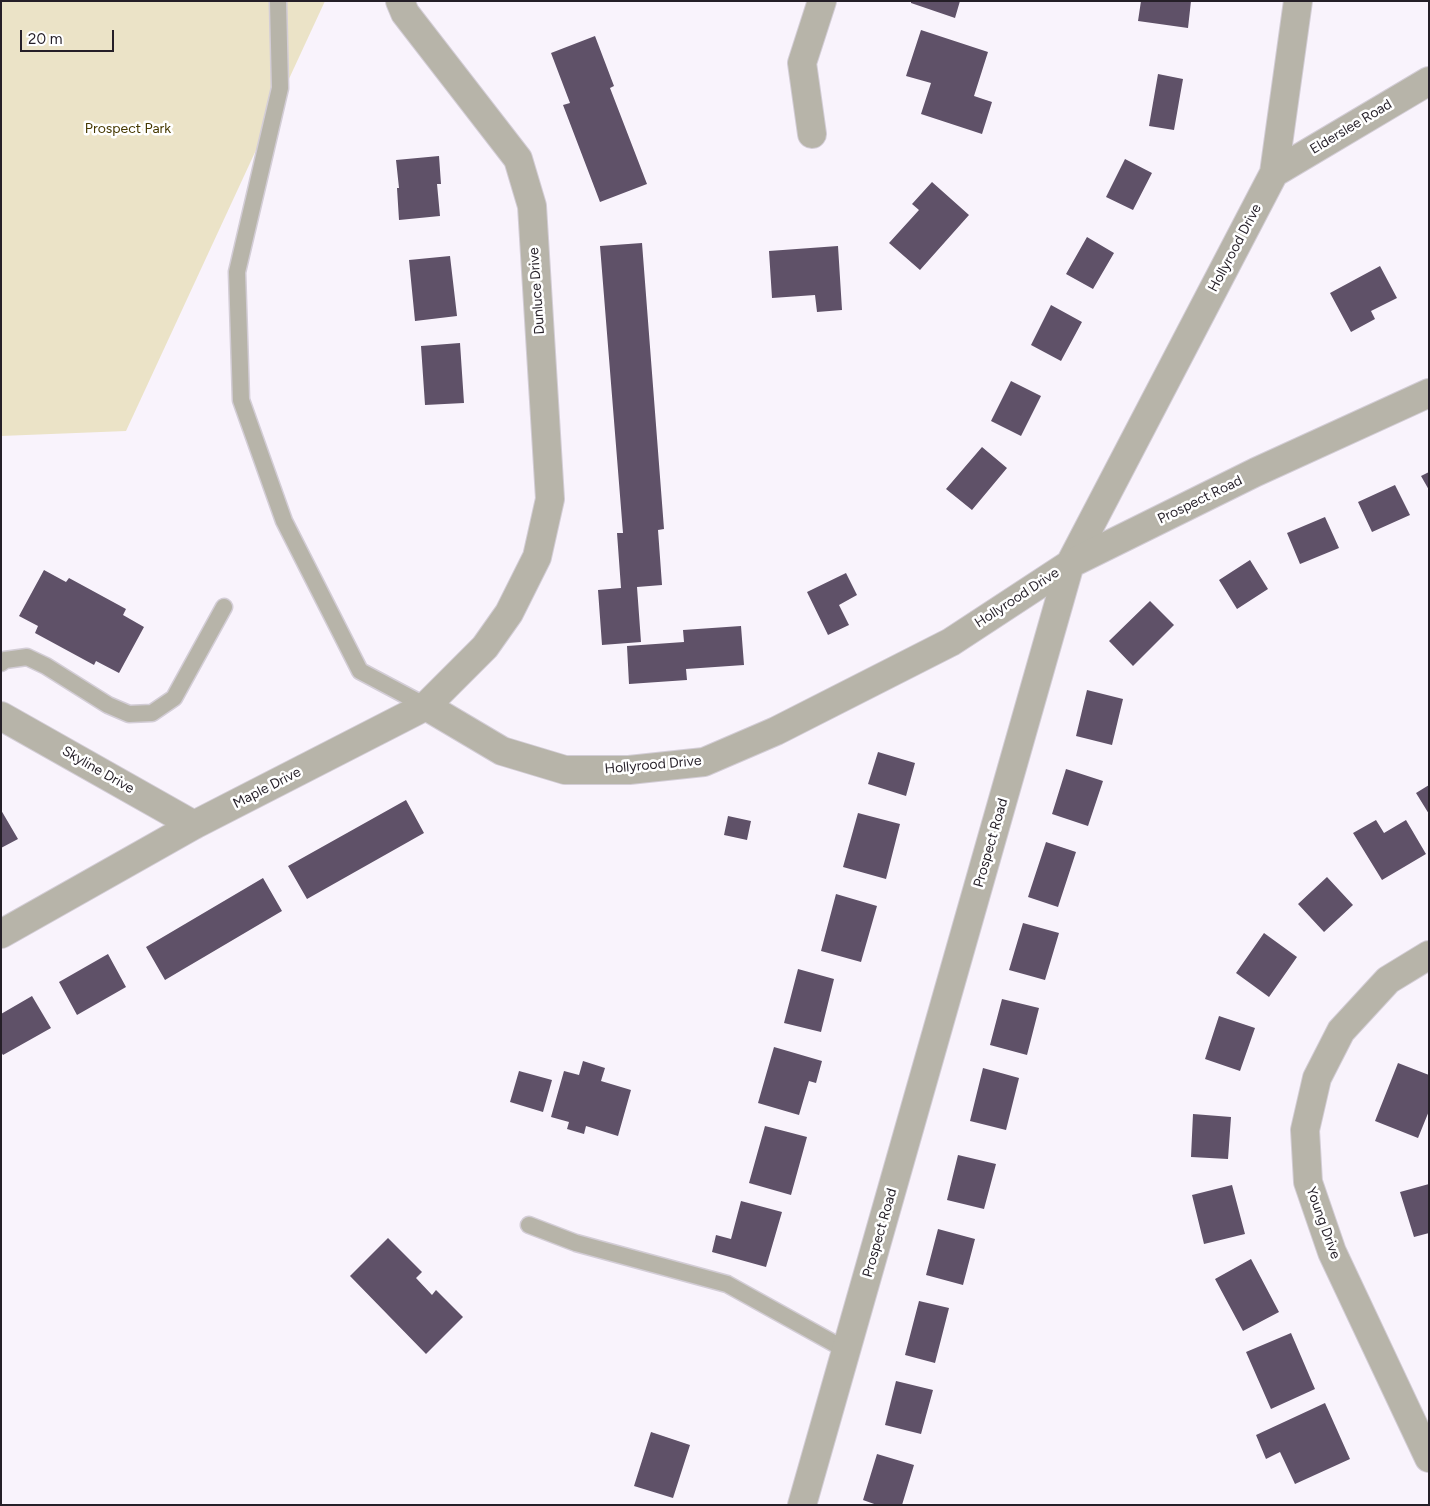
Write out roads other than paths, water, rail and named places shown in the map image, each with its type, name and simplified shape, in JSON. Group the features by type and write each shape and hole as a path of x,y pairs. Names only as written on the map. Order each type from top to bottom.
{"street":[{"name":"Dunluce Drive","path":"400,1 405,13 518,159 532,206 550,499 537,557 509,613"},
{"path":"812,134 802,63 822,1"},
{"name":"Hollyrood Drive","path":"426,706 502,751 565,770 629,770 704,762 776,730 951,642 1070,564 1274,173 1298,1"},
{"name":"Elderslee Road","path":"1274,173 1429,81"},
{"name":"Prospect Road","path":"802,1505 1070,564 1256,472 1429,393"},
{"name":"Maple Drive","path":"1,934 194,825 426,706 485,647 509,613"},
{"name":"Skyline Drive","path":"1,716 194,825"},
{"name":"Young Drive","path":"1429,955 1388,980 1341,1031 1317,1078 1305,1130 1308,1182 1332,1252 1429,1458"}],"lane":[{"path":"278,1 280,88 237,272 241,400 284,521 360,671 426,706"},
{"path":"1,663 5,660 27,657 46,666 108,705 128,714 152,713 174,698 224,607"},
{"path":"529,1226 576,1242 727,1284 846,1350"}],"park label":[{"name":"Prospect Park","path":"128,129"}]}
